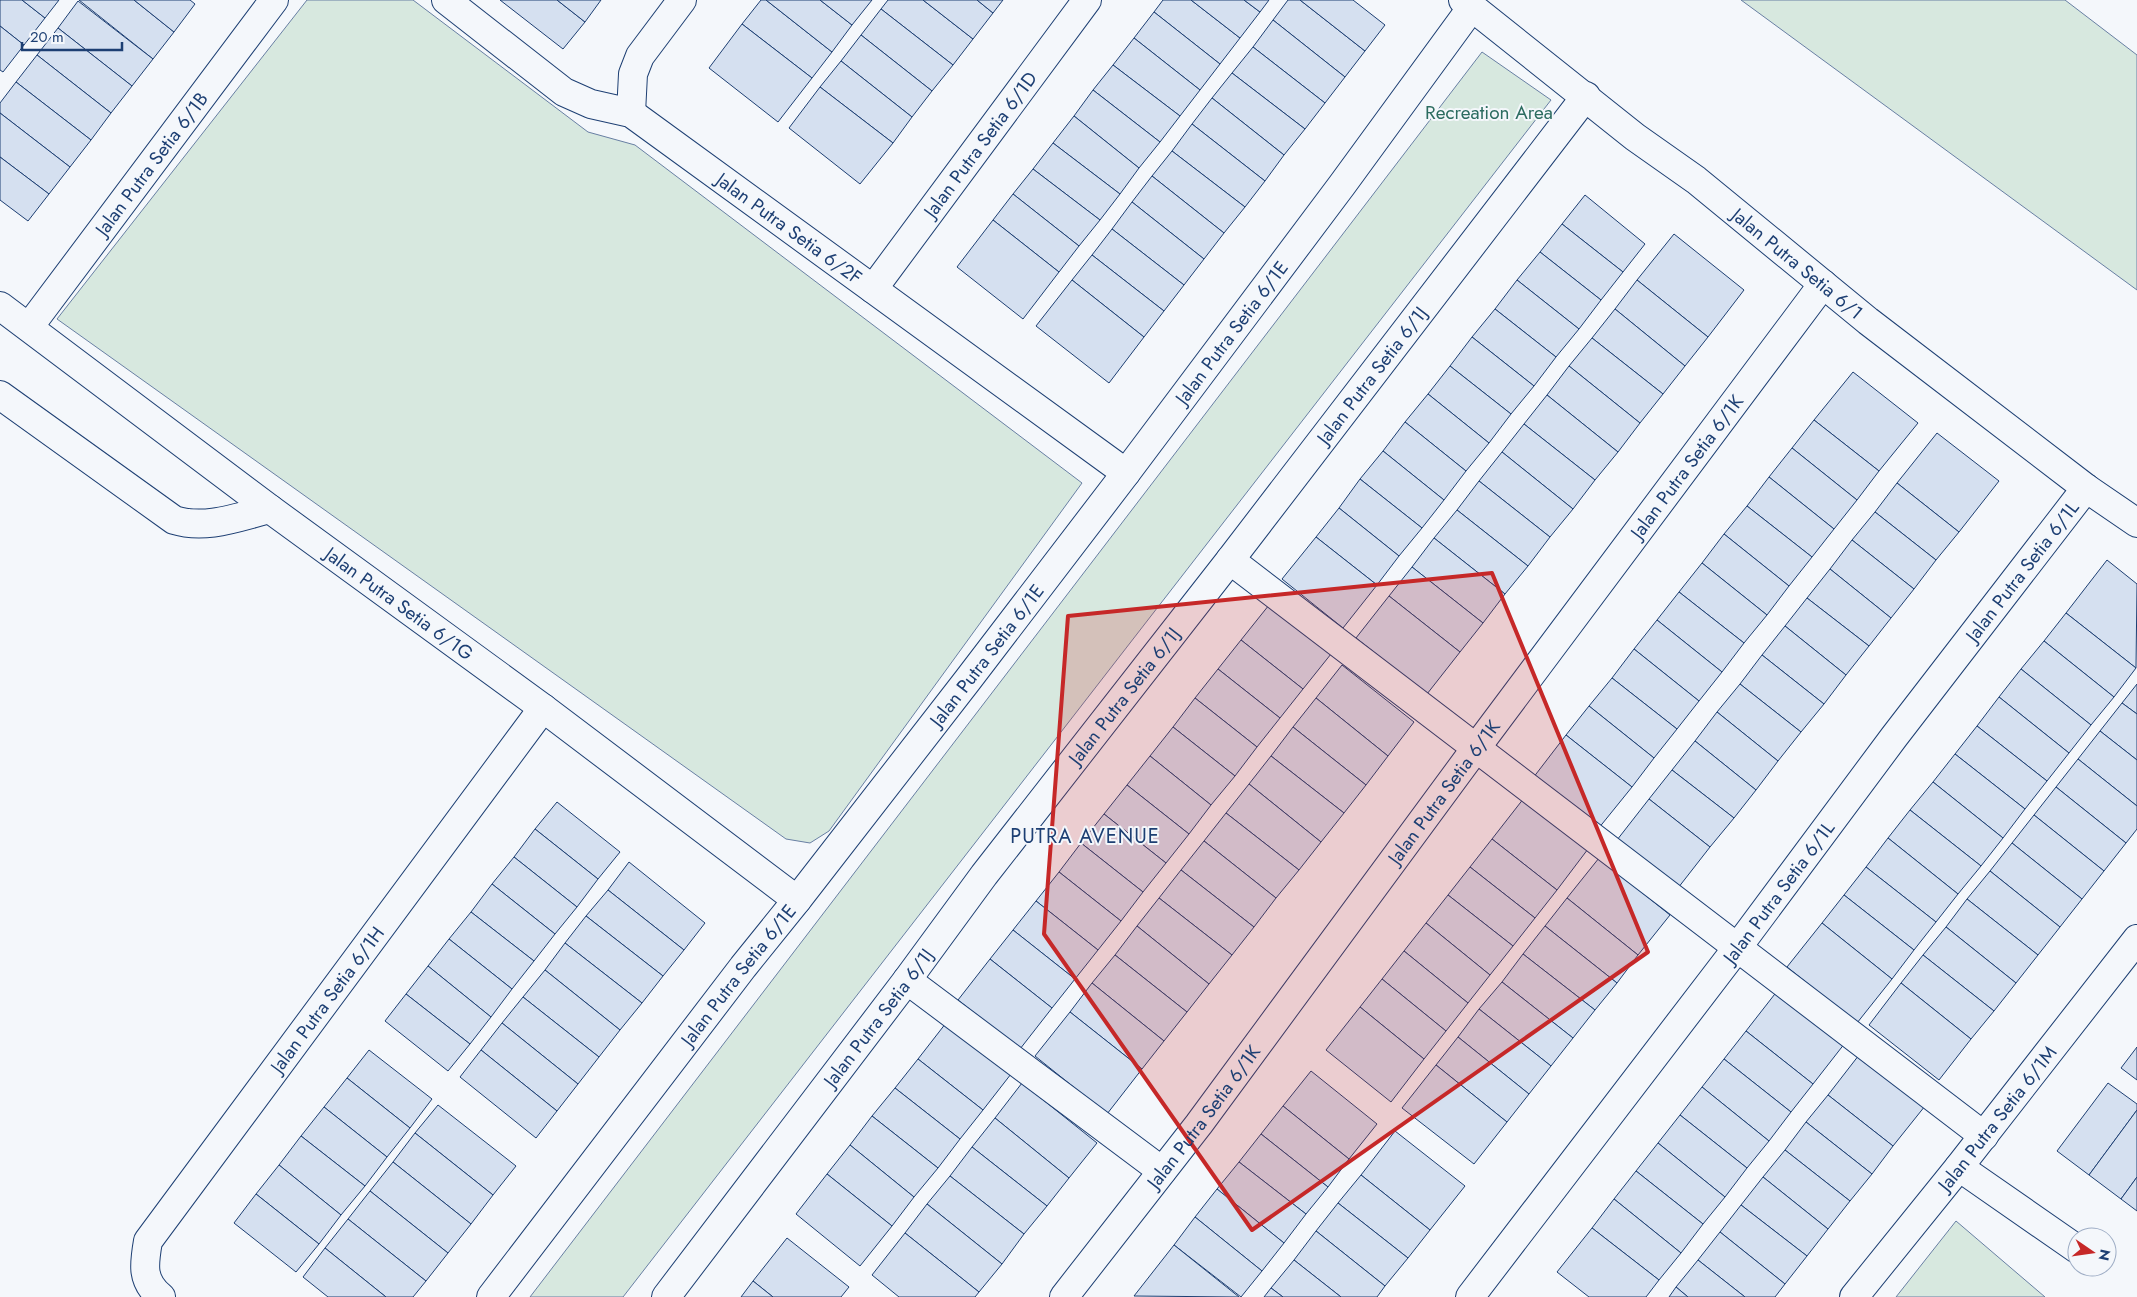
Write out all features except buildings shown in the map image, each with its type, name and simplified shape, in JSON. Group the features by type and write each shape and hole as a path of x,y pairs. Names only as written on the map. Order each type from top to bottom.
{"street":[{"name":"Jalan Putra Setia 6/1B","path":"29,327 274,0"},
{"name":"Jalan Putra Setia 6/2F","path":"446,0 564,92 591,104 631,113 1126,473"},
{"path":"631,113 633,74 640,56 682,0"},
{"name":"Jalan Putra Setia 6/1D","path":"873,289 1087,0"},
{"name":"Jalan Putra Setia 6/1","path":"1468,3 1636,137 1696,180 1823,284 2086,488 2137,523"},
{"name":"Jalan Putra Setia 6/1E","path":"492,1297 737,975 1126,473 1342,185 1468,3"},
{"name":"Jalan Putra Setia 6/1J","path":"666,1297 907,980 984,875 1230,560 1586,96"},
{"name":"Jalan Putra Setia 6/1K","path":"1064,1297 1205,1116 1476,748 1823,284"},
{"name":"Jalan Putra Setia 6/1G","path":"0,306 270,509 543,708 797,900"},
{"path":"0,395 174,520 188,525 203,526 270,509"},
{"name":"Jalan Putra Setia 6/1L","path":"1470,1297 1737,948 1894,737 2086,488"},
{"path":"1230,560 1984,1136"},
{"name":"Jalan Putra Setia 6/1H","path":"161,1297 152,1290 144,1266 148,1241 543,708"},
{"name":"Jalan Putra Setia 6/1M","path":"1854,1297 1960,1167 2137,939"},
{"path":"907,980 1162,1171"},
{"path":"1960,1167 2067,1242"}],"highlighted area":[{"path":"1492,573 1648,952 1252,1230 1044,934 1068,616"}],"green space":[{"path":"307,0 413,0 588,132 635,145 1082,483 829,831 810,843 786,839 57,319"},
{"path":"1741,0 2065,0 2137,55 2137,290"},
{"name":"Recreation Area","path":"1482,52 1551,100 623,1297 530,1297"},
{"path":"1956,1221 2045,1297 1896,1297"}],"district":[{"name":"PUTRA AVENUE","path":"1085,836"}]}
